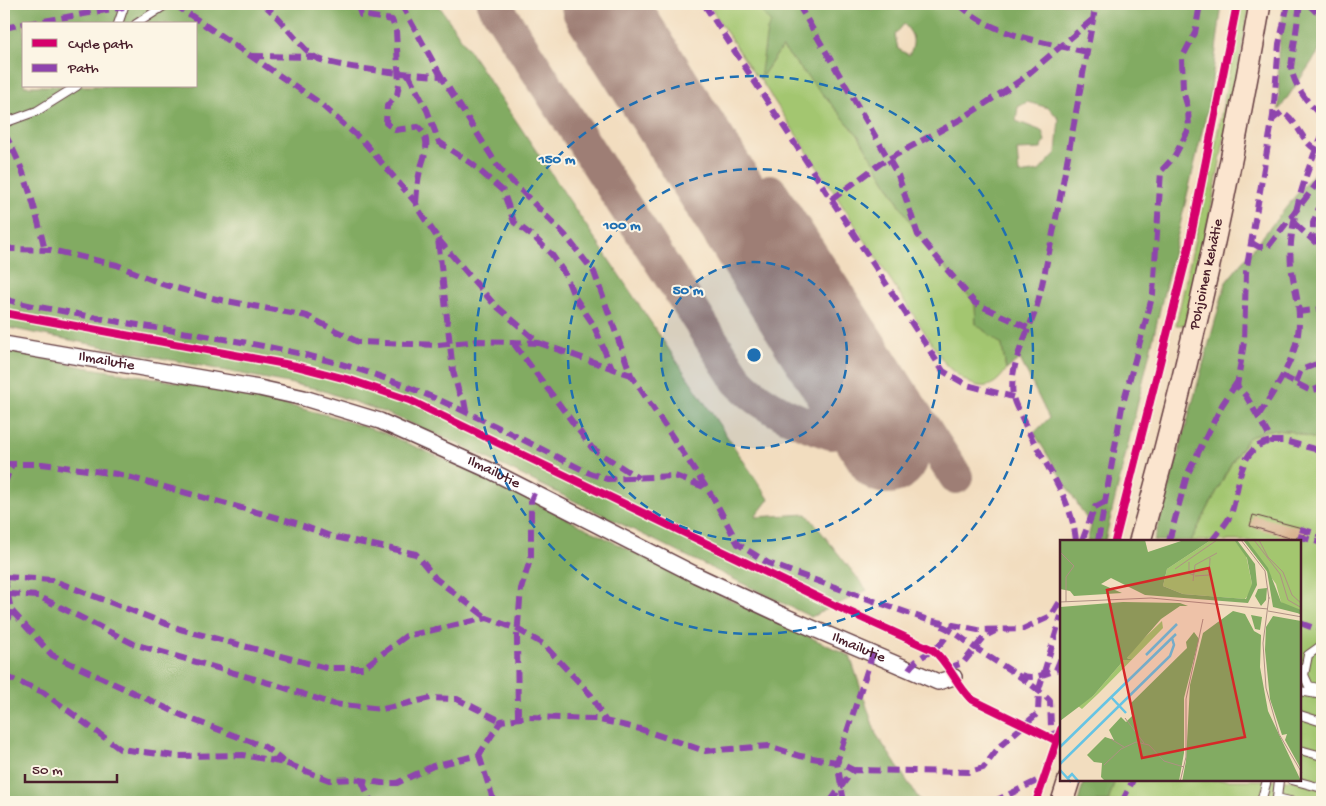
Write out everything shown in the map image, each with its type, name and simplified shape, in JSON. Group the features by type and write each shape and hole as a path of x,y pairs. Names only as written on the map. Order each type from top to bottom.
{"main road":[{"name":"Pohjoinen kehätie","path":"1140,540 1197,320 1233,151 1260,4"},
{"path":"1062,802 1069,781"}],"street":[{"name":"Ilmailutie","path":"4,344 259,388 304,398 380,421 491,471 696,575 784,616 938,682 954,677"}],"lane":[{"path":"119,22 125,4"},
{"path":"139,22 167,4"},
{"path":"4,123 37,111 74,88"},
{"path":"1322,645 1308,655 1304,675 1309,686 1322,689"},
{"path":"1301,691 1322,695"},
{"path":"1301,715 1322,722"},
{"path":"1301,750 1322,756"},
{"path":"1261,802 1268,781"},
{"path":"1279,781 1277,798 1294,802"},
{"path":"1296,781 1322,788"}],"green space":[{"path":"4,4 438,4 769,499 755,517 807,514 867,590 811,617 452,441 386,413 318,389 4,327"},
{"path":"708,4 755,4 771,23 761,78 782,47 858,135 918,235 975,303 976,324 1002,345 1006,370 999,379 991,384 976,386 961,378 946,365 760,79 754,74"},
{"path":"755,4 863,4 872,10 878,4 1222,4 1209,103 1105,540 1087,540 1091,526 1034,433 1049,418 1020,359 1006,370 1002,345 976,324 975,303 918,235 858,135 782,47 760,79 767,30 771,23","holes":["904,24 910,32 913,46 909,55 898,49 895,35","1027,102 1049,108 1059,119 1056,153 1039,171 1019,174 1017,150 1041,149 1045,141 1042,131 1016,121 1018,107"]},
{"path":"1242,4 1250,4 1212,204 1185,325 1176,325 1213,157"},
{"path":"1284,4 1322,4 1322,47 1279,110 1278,54"},
{"path":"1322,163 1322,441 1289,431 1266,430 1248,438 1232,462 1192,540 1154,540 1226,282"},
{"path":"4,349 83,367 155,378 279,403 331,416 384,433 480,475 693,582 850,656 876,734 921,802 4,802"},
{"path":"1266,430 1289,431 1322,441 1322,802 1096,802 1100,781 1301,781 1301,540 1192,540 1232,462 1248,438"},
{"path":"1084,781 1115,781 1108,802 1078,802"}],"building":[{"path":"1253,515 1302,528 1310,532 1293,539 1250,526"}],"taxiway":[{"path":"494,4 738,381 759,399 781,413 831,433 864,414"},
{"path":"770,191 956,477"}],"runway":[{"path":"603,4 888,452"}],"marked path":[{"path":"174,4 317,101 364,142 416,203 438,239 453,371 466,411"},
{"path":"263,4 306,50 322,60 374,70 441,76 499,168 565,235 594,272 631,375 714,499 738,544 768,563 795,573 928,620 978,630 1023,629 1051,616 1060,602"},
{"path":"357,4 361,15 392,20 396,31 399,84 397,95 387,106 386,123 395,130 418,127 425,137 426,148 418,179 416,203"},
{"path":"401,4 441,76"},
{"path":"704,4 943,371 967,385 1013,397"},
{"path":"798,4 898,175 918,235 975,303 1028,328"},
{"path":"959,4 972,15 1003,31 1036,41 1087,52"},
{"path":"1076,540 1069,509 1016,405 1012,384 1017,360 1038,302 1096,4"},
{"path":"1098,540 1122,407 1153,294 1161,171 1174,157 1189,129 1188,108 1183,91 1182,58 1195,33 1200,4"},
{"path":"1288,4 1279,44 1273,116 1246,272 1244,342 1237,386 1246,396 1272,441 1285,441 1322,451"},
{"path":"1300,4 1291,67 1295,81 1302,94 1322,116"},
{"path":"1308,4 1322,18"},
{"path":"38,22 124,7"},
{"path":"831,200 881,163 963,118 1021,80 1093,19"},
{"path":"4,28 22,24"},
{"path":"252,56 314,57"},
{"path":"408,74 427,110 439,142 472,164 503,191 514,222 535,238 552,255 565,274 574,296 593,324 612,368"},
{"path":"1272,120 1282,112 1293,121 1310,145 1322,151"},
{"path":"4,133 24,175 45,250"},
{"path":"1258,416 1282,377 1296,345 1299,315 1291,265 1292,234 1304,182 1322,136"},
{"path":"1252,243 1259,247 1268,247 1322,177"},
{"path":"1322,200 1313,223 1313,239 1322,245"},
{"path":"1295,224 1316,243"},
{"path":"438,239 493,303 539,343 631,375"},
{"path":"4,246 12,249 51,250 117,265 162,284 216,299 307,316 358,342 437,345 480,341 539,343"},
{"path":"4,299 101,319 273,348 341,364 405,386 467,412 587,472 607,479 675,476 704,487"},
{"path":"1298,312 1322,309"},
{"path":"514,344 592,448 638,478"},
{"path":"1296,383 1301,370 1322,362"},
{"path":"1282,376 1311,391 1322,387"},
{"path":"1169,540 1187,475 1222,405 1238,381"},
{"path":"1213,540 1231,515 1239,479 1247,459 1261,444 1272,441"},
{"path":"4,464 42,464 117,474 293,522 330,536 416,554 436,579 487,618"},
{"path":"4,485 12,464"},
{"path":"518,718 517,636 521,589 531,557 531,500 534,493"},
{"path":"1082,540 1095,507 1106,501"},
{"path":"1300,529 1322,535"},
{"path":"1298,536 1322,543"},
{"path":"4,576 11,610 52,655 188,718 265,747 284,762"},
{"path":"5,577 52,580 180,629 326,668 363,668 406,636 487,618 517,629 543,644 591,695 606,722"},
{"path":"8,594 38,596 134,644 276,685 333,704 383,709 431,698 457,699 501,721"},
{"path":"4,637 11,610"},
{"path":"830,802 853,770 970,772 983,768 1000,746 1038,713 1039,689 1060,619"},
{"path":"1301,623 1322,631"},
{"path":"942,626 1042,693 1050,701 1051,727 1057,741"},
{"path":"948,668 963,663 985,636 995,631"},
{"path":"909,669 917,660 938,646 946,637"},
{"path":"844,802 837,762 873,653"},
{"path":"1021,675 1034,677 1043,675 1056,670 1060,660"},
{"path":"4,676 43,692 120,749 175,756 243,755 285,763 329,780 353,779 397,783 433,766 479,755 501,721 527,717 596,719 640,729 705,751 769,746 800,756 837,762 853,770"},
{"path":"479,755 494,802"},
{"path":"993,802 1045,777"},
{"path":"362,781 371,802"},
{"path":"1122,802 1132,781"}],"cycle path":[{"path":"1115,540 1188,251 1237,4"},
{"path":"4,313 296,366 350,380 409,400 836,606 933,650 944,661 971,699 1057,741"},
{"path":"1036,802 1060,732"}]}
